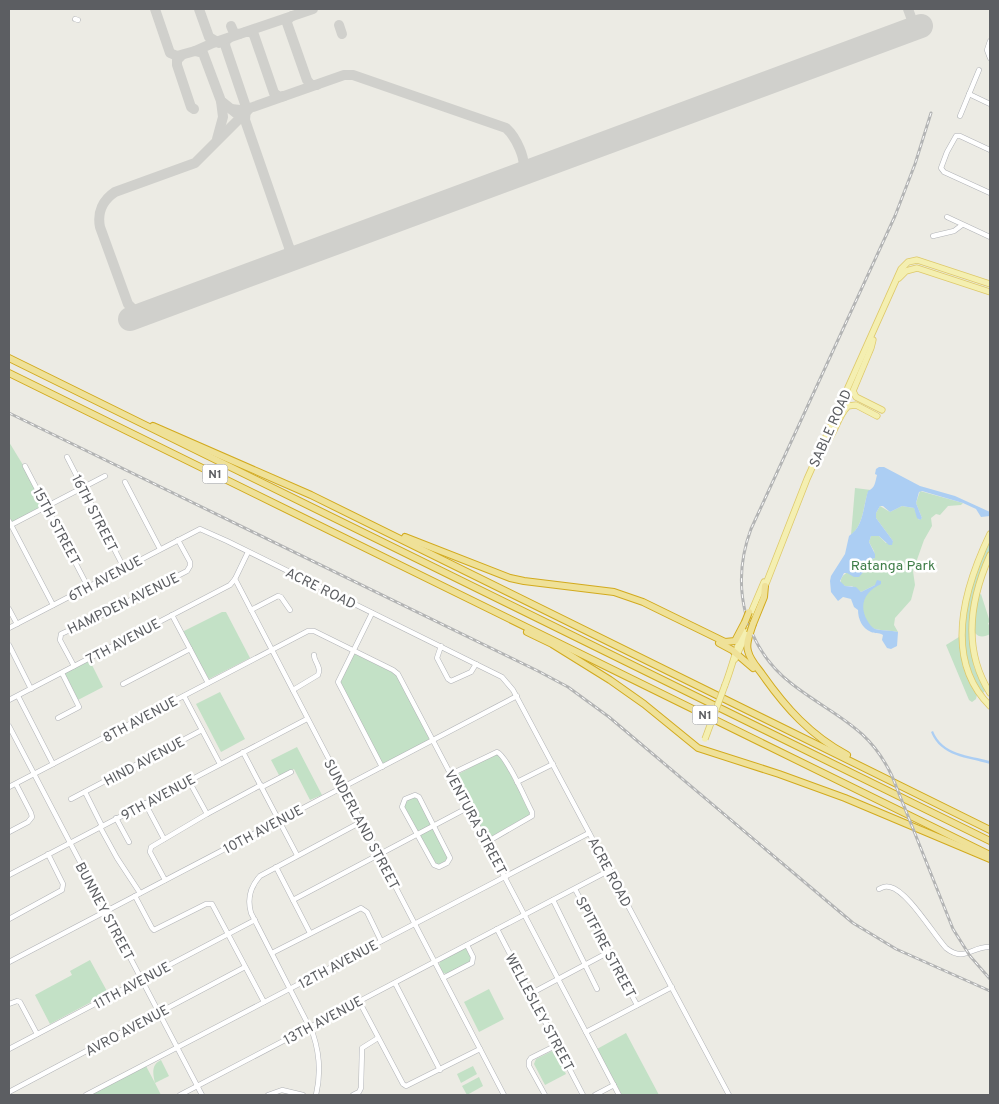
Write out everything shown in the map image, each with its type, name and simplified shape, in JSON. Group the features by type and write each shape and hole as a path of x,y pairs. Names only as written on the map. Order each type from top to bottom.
{"highway":[{"name":"N1","path":"9,358 99,404 990,841"},
{"name":"N1","path":"9,373 990,855"},
{"path":"99,404 261,472 362,520 990,830"},
{"path":"362,520 510,578 597,589 643,602 706,634 729,643 738,638 749,621 764,596 765,586"},
{"path":"420,575 552,644 610,680 701,749 845,798 990,859"},
{"path":"749,621 748,654 766,681 800,722 809,731 868,766 876,773"},
{"path":"706,634 766,681"}],"main road":[{"name":"SABLE ROAD","path":"765,586 821,449 904,264 912,260 923,262 990,284"},
{"name":"SABLE ROAD","path":"896,281 906,271 913,268 925,270 990,292"},
{"path":"874,331 871,348 853,391 856,397 882,410"},
{"path":"821,449 828,442 848,406 856,405 877,416"},
{"path":"990,534 968,587 962,619 964,652 969,671 975,685 990,706"},
{"path":"968,587 975,586 990,555"},
{"path":"985,566 975,601 972,641 976,666 990,693"},
{"name":"SABLE ROAD","path":"701,749 760,589 768,576"}],"street":[{"path":"989,56 987,48 990,41"},
{"path":"960,116 979,70"},
{"path":"969,94 990,104"},
{"path":"990,150 960,136 956,136 941,165 944,172 990,193"},
{"path":"947,218 990,237"},
{"path":"933,236 954,231 962,225"},
{"name":"16TH STREET","path":"67,457 124,568"},
{"name":"15TH STREET","path":"25,466 88,586"},
{"path":"53,605 9,524 105,476"},
{"path":"125,482 160,549"},
{"name":"6TH AVENUE","path":"9,628 196,530 201,530"},
{"name":"ACRE ROAD","path":"201,530 441,646 506,680 610,870 728,1095"},
{"name":"HAMPDEN AVENUE","path":"74,666 60,640 61,634 188,571 190,562 178,540"},
{"path":"235,579 248,552"},
{"name":"7TH AVENUE","path":"9,700 230,585 235,579"},
{"name":"SUNDERLAND STREET","path":"235,579 504,1095"},
{"path":"251,610 278,596 290,610"},
{"path":"9,609 17,624"},
{"path":"372,613 339,680 339,685 382,767"},
{"path":"172,615 208,683"},
{"name":"VENTURA STREET","path":"272,650 308,631 312,631 397,672 619,1095"},
{"path":"9,645 31,689"},
{"path":"441,646 437,658 448,679 452,681 471,672 476,664"},
{"path":"123,684 190,649"},
{"name":"8TH AVENUE","path":"9,787 272,650"},
{"path":"292,690 318,675 320,670 314,655"},
{"path":"58,718 79,707 62,673"},
{"path":"18,696 53,764"},
{"path":"184,696 220,764"},
{"name":"10TH AVENUE","path":"9,962 516,696"},
{"name":"9TH AVENUE","path":"9,875 308,718"},
{"name":"BUNNEY STREET","path":"9,726 202,1095"},
{"name":"HIND AVENUE","path":"71,799 202,730"},
{"path":"243,752 297,855"},
{"path":"451,774 497,752 503,756 517,782 532,812 532,816 487,842"},
{"path":"517,782 553,764"},
{"path":"165,880 150,852 152,847 207,814 291,772"},
{"path":"189,780 207,814"},
{"path":"9,832 28,822 32,817 16,784"},
{"path":"85,792 117,858 140,893"},
{"path":"415,795 419,797 450,860 438,867 434,865 417,834 402,807 403,802 415,795"},
{"path":"145,803 164,839"},
{"path":"293,900 468,808"},
{"path":"116,818 129,842"},
{"path":"316,1095 320,1075 316,1040 255,920 250,908 250,890 260,876 362,822"},
{"name":"12TH AVENUE","path":"86,1095 589,832"},
{"path":"9,919 62,890 63,884 48,854"},
{"path":"276,867 310,933"},
{"name":"13TH AVENUE","path":"180,1095 610,870"},
{"path":"879,889 886,886 891,887 904,896 941,943 955,954 963,955 980,948 990,947"},
{"name":"SPITFIRE STREET","path":"575,889 637,1005"},
{"path":"135,896 153,929 158,929 210,903 214,907 264,1002"},
{"path":"552,900 597,989"},
{"path":"272,953 361,908 366,912 382,941"},
{"name":"11TH AVENUE","path":"9,1049 255,920"},
{"name":"WELLESLEY STREET","path":"496,929 583,1095"},
{"path":"443,978 472,963 473,957 467,945"},
{"path":"530,994 609,952"},
{"name":"AVRO AVENUE","path":"9,1092 245,967"},
{"path":"395,983 440,1070"},
{"path":"586,1032 672,987"},
{"path":"9,1004 17,1000 20,1002 37,1034"},
{"path":"359,1002 403,1084 406,1086 480,1049"},
{"path":"353,1095 359,1092 361,1088 362,1048 378,1038"},
{"path":"545,1095 529,1061 531,1058 557,1045"},
{"path":"595,1095 614,1085"},
{"path":"268,1095 282,1090 303,1095"}],"green space":[{"path":"9,442 43,504 41,507 13,522 9,517"},
{"name":"Ratanga Park","path":"855,488 871,490 868,492 863,515 851,535"},
{"name":"Ratanga Park","path":"920,491 963,503 961,505 948,506 940,515 936,514 931,518 932,526 924,540 913,571 915,585 911,600 895,618 894,625 898,632 875,629 868,624 862,605 864,597 876,586 861,592 852,586 841,584 841,580 845,574 866,567 866,561 875,558 874,551 869,542 871,536 879,536 886,543 893,541 876,518 876,513 880,506 890,512 902,506 914,508 919,520 922,518 916,503"},
{"path":"990,537 990,549 983,565 970,641 974,667 985,691 983,693 973,674 967,655 965,635 966,615 975,575"},
{"path":"981,594 990,622 988,623 990,634 986,636 978,636 975,633 974,620 979,595"},
{"path":"222,612 226,612 250,658 209,679 182,632"},
{"path":"959,637 963,667 977,695 976,699 972,702 969,700 946,645"},
{"path":"355,654 396,674 429,736 427,741 387,763 383,763 380,760 340,682 352,656"},
{"path":"89,659 103,687 76,701 62,673"},
{"path":"220,692 245,739 221,752 196,704"},
{"path":"297,747 322,795 310,800 294,769 280,777 271,760"},
{"path":"495,754 501,756 531,814 486,838 455,776"},
{"path":"412,796 419,797 450,861 438,867 403,808 403,802"},
{"path":"467,948 472,960 448,974 443,973 439,965 441,960"},
{"path":"90,960 108,993 50,1024 35,995 72,975 70,971"},
{"path":"489,989 504,1019 479,1032 464,1002"},
{"path":"626,1033 659,1095 622,1095 597,1049"},
{"path":"552,1051 555,1053 566,1074 545,1085 534,1064 536,1059"},
{"path":"161,1060 169,1076 155,1083 154,1067"},
{"path":"146,1066 161,1095 90,1095"},
{"path":"473,1066 477,1074 461,1083 457,1074"},
{"path":"479,1077 483,1086 467,1095 462,1086"}],"water":[{"path":"884,467 920,486 955,496 990,512 990,516 981,517 976,509 963,503 922,491 919,492 916,503 922,518 920,520 917,518 914,508 902,506 890,512 883,506 880,506 876,513 876,518 893,541 892,545 889,545 879,536 871,536 869,542 875,558 866,561 865,570 859,577 844,573 840,581 845,586 856,587 861,592 875,585 877,580 881,581 881,584 868,594 863,609 870,625 877,630 898,632 897,646 891,649 887,648 882,640 883,635 871,632 863,626 858,610 854,607 851,599 843,597 838,601 831,592 830,581 831,576 845,554 849,536 858,527 868,491 874,485 877,475 875,474 876,469"},
{"path":"933,731 943,745 957,753 990,761 990,764 956,755 941,747 931,732"}],"taxiway":[{"path":"155,9 170,53 177,56 195,51 203,53 221,101 236,113"},
{"path":"199,9 209,37 219,43"},
{"path":"195,51 213,43 313,9"},
{"path":"908,9 915,28"},
{"path":"292,16 288,19 287,23 307,80 311,85 317,85"},
{"path":"339,25 342,34"},
{"path":"231,26 234,33 239,34"},
{"path":"246,32 251,32 254,35 274,93 279,97 284,96"},
{"path":"229,38 226,40 225,45 246,107 245,120 290,250 288,258 279,264"},
{"path":"181,56 177,60 177,65 191,107 194,109"},
{"path":"231,109 240,110 253,107 344,75 353,75 506,128 517,142 523,161 522,172 514,177"},
{"path":"217,139 223,117 221,101"},
{"path":"148,312 136,312 128,304 100,227 100,211 107,199 115,192 195,163 249,109"},
{"path":"524,162 530,168 539,167"},
{"path":"289,248 294,254 304,254"}],"runway":[{"path":"130,319 921,26"}],"railway":[{"path":"931,113 915,164 895,216 751,529 745,550 742,593 752,633 762,652 776,669 792,684 861,733 882,759 892,776 953,929 970,956 990,979"},
{"path":"9,413 568,687 609,717 853,923 896,949 990,991"}]}
